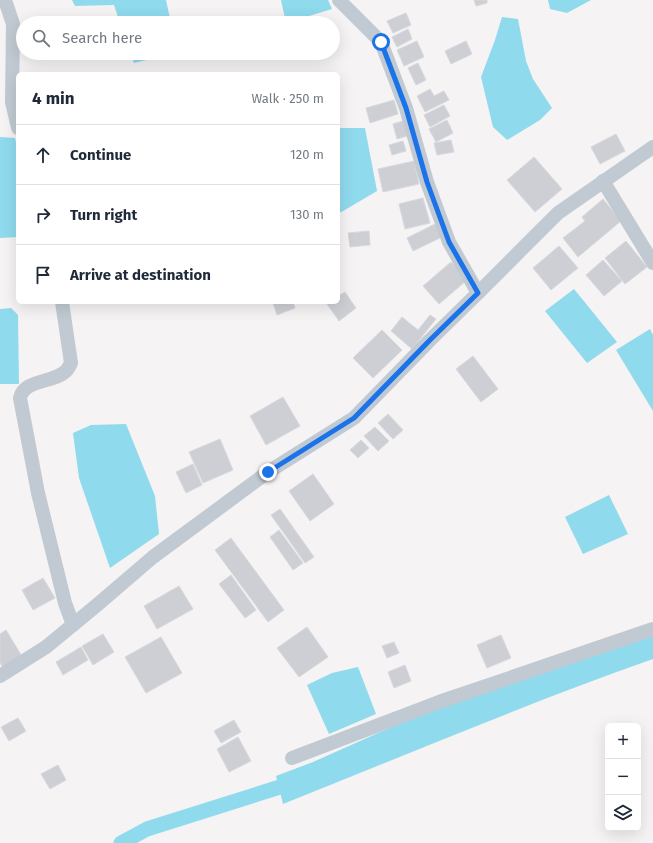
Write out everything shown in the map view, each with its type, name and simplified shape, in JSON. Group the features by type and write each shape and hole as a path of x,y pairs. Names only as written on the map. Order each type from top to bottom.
{"street":[{"path":"5,0 13,24 12,102 16,119"},
{"path":"339,0 381,42 406,108 427,182 449,242 478,293"},
{"path":"0,676 46,647 153,558 268,472 354,418 558,213 653,146"},
{"path":"603,181 653,263"},
{"path":"62,304 72,363 61,374 28,386 21,393 20,398 38,493 65,604 73,625"},
{"path":"292,758 439,702 653,629"}],"water":[{"path":"72,0 166,0 169,16 118,16 114,5 75,6"},
{"path":"281,0 328,0 332,9 309,16 284,16"},
{"path":"548,0 591,0 567,13 550,9"},
{"path":"502,17 518,19 526,61 533,79 552,108 540,120 507,140 493,127 481,77"},
{"path":"133,60 147,60 134,63"},
{"path":"340,128 365,128 377,191 340,213"},
{"path":"0,137 15,138 16,237 0,238"},
{"path":"574,289 617,342 587,363 545,311"},
{"path":"11,308 18,315 19,384 0,384 0,309"},
{"path":"650,329 653,335 653,411 616,350"},
{"path":"126,424 155,496 159,534 110,568 79,478 73,433 91,425"},
{"path":"609,495 628,534 583,554 565,517"},
{"path":"653,635 653,659 513,711 283,804 276,776 313,762 425,712"},
{"path":"358,667 376,714 329,734 307,685 332,673"}],"building":[{"path":"474,0 487,0 487,3 476,6"},
{"path":"406,13 411,25 393,33 387,21"},
{"path":"408,29 412,39 397,47 392,37"},
{"path":"417,41 424,57 404,66 397,50"},
{"path":"466,41 472,54 451,64 445,51"},
{"path":"418,63 426,80 416,85 408,68"},
{"path":"430,89 434,96 444,91 449,100 425,112 417,96"},
{"path":"394,100 398,114 370,123 366,108"},
{"path":"444,105 450,116 430,127 424,115"},
{"path":"447,120 453,133 436,142 429,129"},
{"path":"403,121 407,136 397,139 393,124"},
{"path":"616,134 625,151 600,164 591,147"},
{"path":"451,140 454,152 437,155 434,143"},
{"path":"403,141 406,151 392,155 389,145"},
{"path":"534,157 562,189 535,212 507,180"},
{"path":"414,161 419,184 383,192 378,169"},
{"path":"423,198 430,223 405,229 399,204"},
{"path":"603,199 621,221 578,257 563,238 585,221 582,217"},
{"path":"437,223 444,236 413,251 407,238"},
{"path":"369,231 370,245 350,247 348,233"},
{"path":"626,241 647,267 625,284 605,258"},
{"path":"559,246 578,268 551,290 533,268"},
{"path":"603,260 622,281 604,296 586,275"},
{"path":"451,262 467,280 439,304 423,286"},
{"path":"345,292 356,308 339,321 327,304 340,304 340,295"},
{"path":"273,304 294,304 295,308 277,315"},
{"path":"430,315 436,319 412,349 391,331 402,317 418,330"},
{"path":"382,330 402,350 373,378 353,358"},
{"path":"473,356 498,389 481,402 456,369"},
{"path":"283,397 300,426 266,445 250,416"},
{"path":"388,414 403,430 393,439 378,423"},
{"path":"375,427 389,441 378,451 364,436"},
{"path":"220,439 233,470 203,483 189,452"},
{"path":"361,440 369,448 358,458 350,450"},
{"path":"193,464 202,485 186,493 176,472"},
{"path":"313,474 334,504 310,521 289,491"},
{"path":"280,509 314,557 305,563 271,515"},
{"path":"279,530 303,563 293,570 270,537"},
{"path":"231,538 284,610 268,622 215,550"},
{"path":"231,575 256,610 245,618 219,584"},
{"path":"43,578 55,598 33,610 22,590"},
{"path":"179,586 193,609 157,629 144,606"},
{"path":"307,627 328,657 299,677 277,648"},
{"path":"6,630 23,658 4,669 0,663 0,634"},
{"path":"103,634 114,652 93,665 82,646"},
{"path":"501,635 511,658 487,668 477,645"},
{"path":"161,637 182,673 146,693 125,657"},
{"path":"394,642 399,653 387,658 382,646"},
{"path":"81,647 88,660 63,675 56,662"},
{"path":"405,665 411,681 394,688 388,672"},
{"path":"18,718 26,731 9,741 1,727"},
{"path":"234,720 241,732 221,743 214,731"},
{"path":"238,737 251,761 229,772 217,749"},
{"path":"58,765 66,780 50,789 41,774"}],"waterway":[{"path":"121,843 147,829 299,781"}],"route":[{"path":"268,472 354,418 478,293 449,242 427,182 406,108 381,42"}]}
